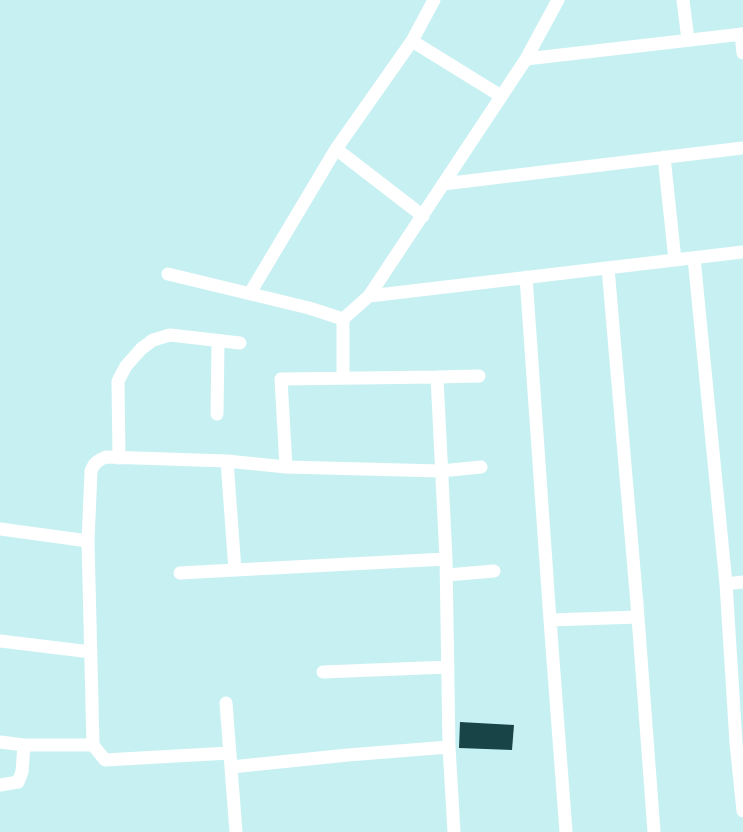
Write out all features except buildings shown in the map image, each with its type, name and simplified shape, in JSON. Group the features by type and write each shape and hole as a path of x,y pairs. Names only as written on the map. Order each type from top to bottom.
{"street":[{"path":"250,293 336,149 412,40 434,0"},
{"path":"343,378 343,319 369,296 423,216 526,59 558,0"},
{"path":"683,0 688,40"},
{"path":"526,59 742,34 743,53"},
{"path":"412,40 501,96"},
{"path":"444,184 743,148"},
{"path":"336,149 423,216"},
{"path":"664,158 675,260"},
{"path":"369,296 743,252"},
{"path":"694,258 738,704 736,743 743,811"},
{"path":"608,268 638,617 654,832"},
{"path":"168,274 309,308 343,319"},
{"path":"526,277 566,832"},
{"path":"119,458 118,381 126,366 141,349 153,340 170,335 240,343"},
{"path":"217,414 218,341"},
{"path":"286,467 281,379 479,376"},
{"path":"437,377 446,560 449,747 454,832"},
{"path":"229,753 105,760 93,745 88,541 91,471 93,466 99,460 106,457 228,461 286,467 441,471 481,467"},
{"path":"228,461 235,570"},
{"path":"0,529 88,541"},
{"path":"180,573 446,560"},
{"path":"446,575 494,571"},
{"path":"726,584 743,582"},
{"path":"550,620 638,617"},
{"path":"0,641 90,652"},
{"path":"323,672 448,667"},
{"path":"226,703 236,832"},
{"path":"0,742 24,745 93,745"},
{"path":"0,785 18,782 22,772 24,745"},
{"path":"231,767 348,755 449,747"}]}
